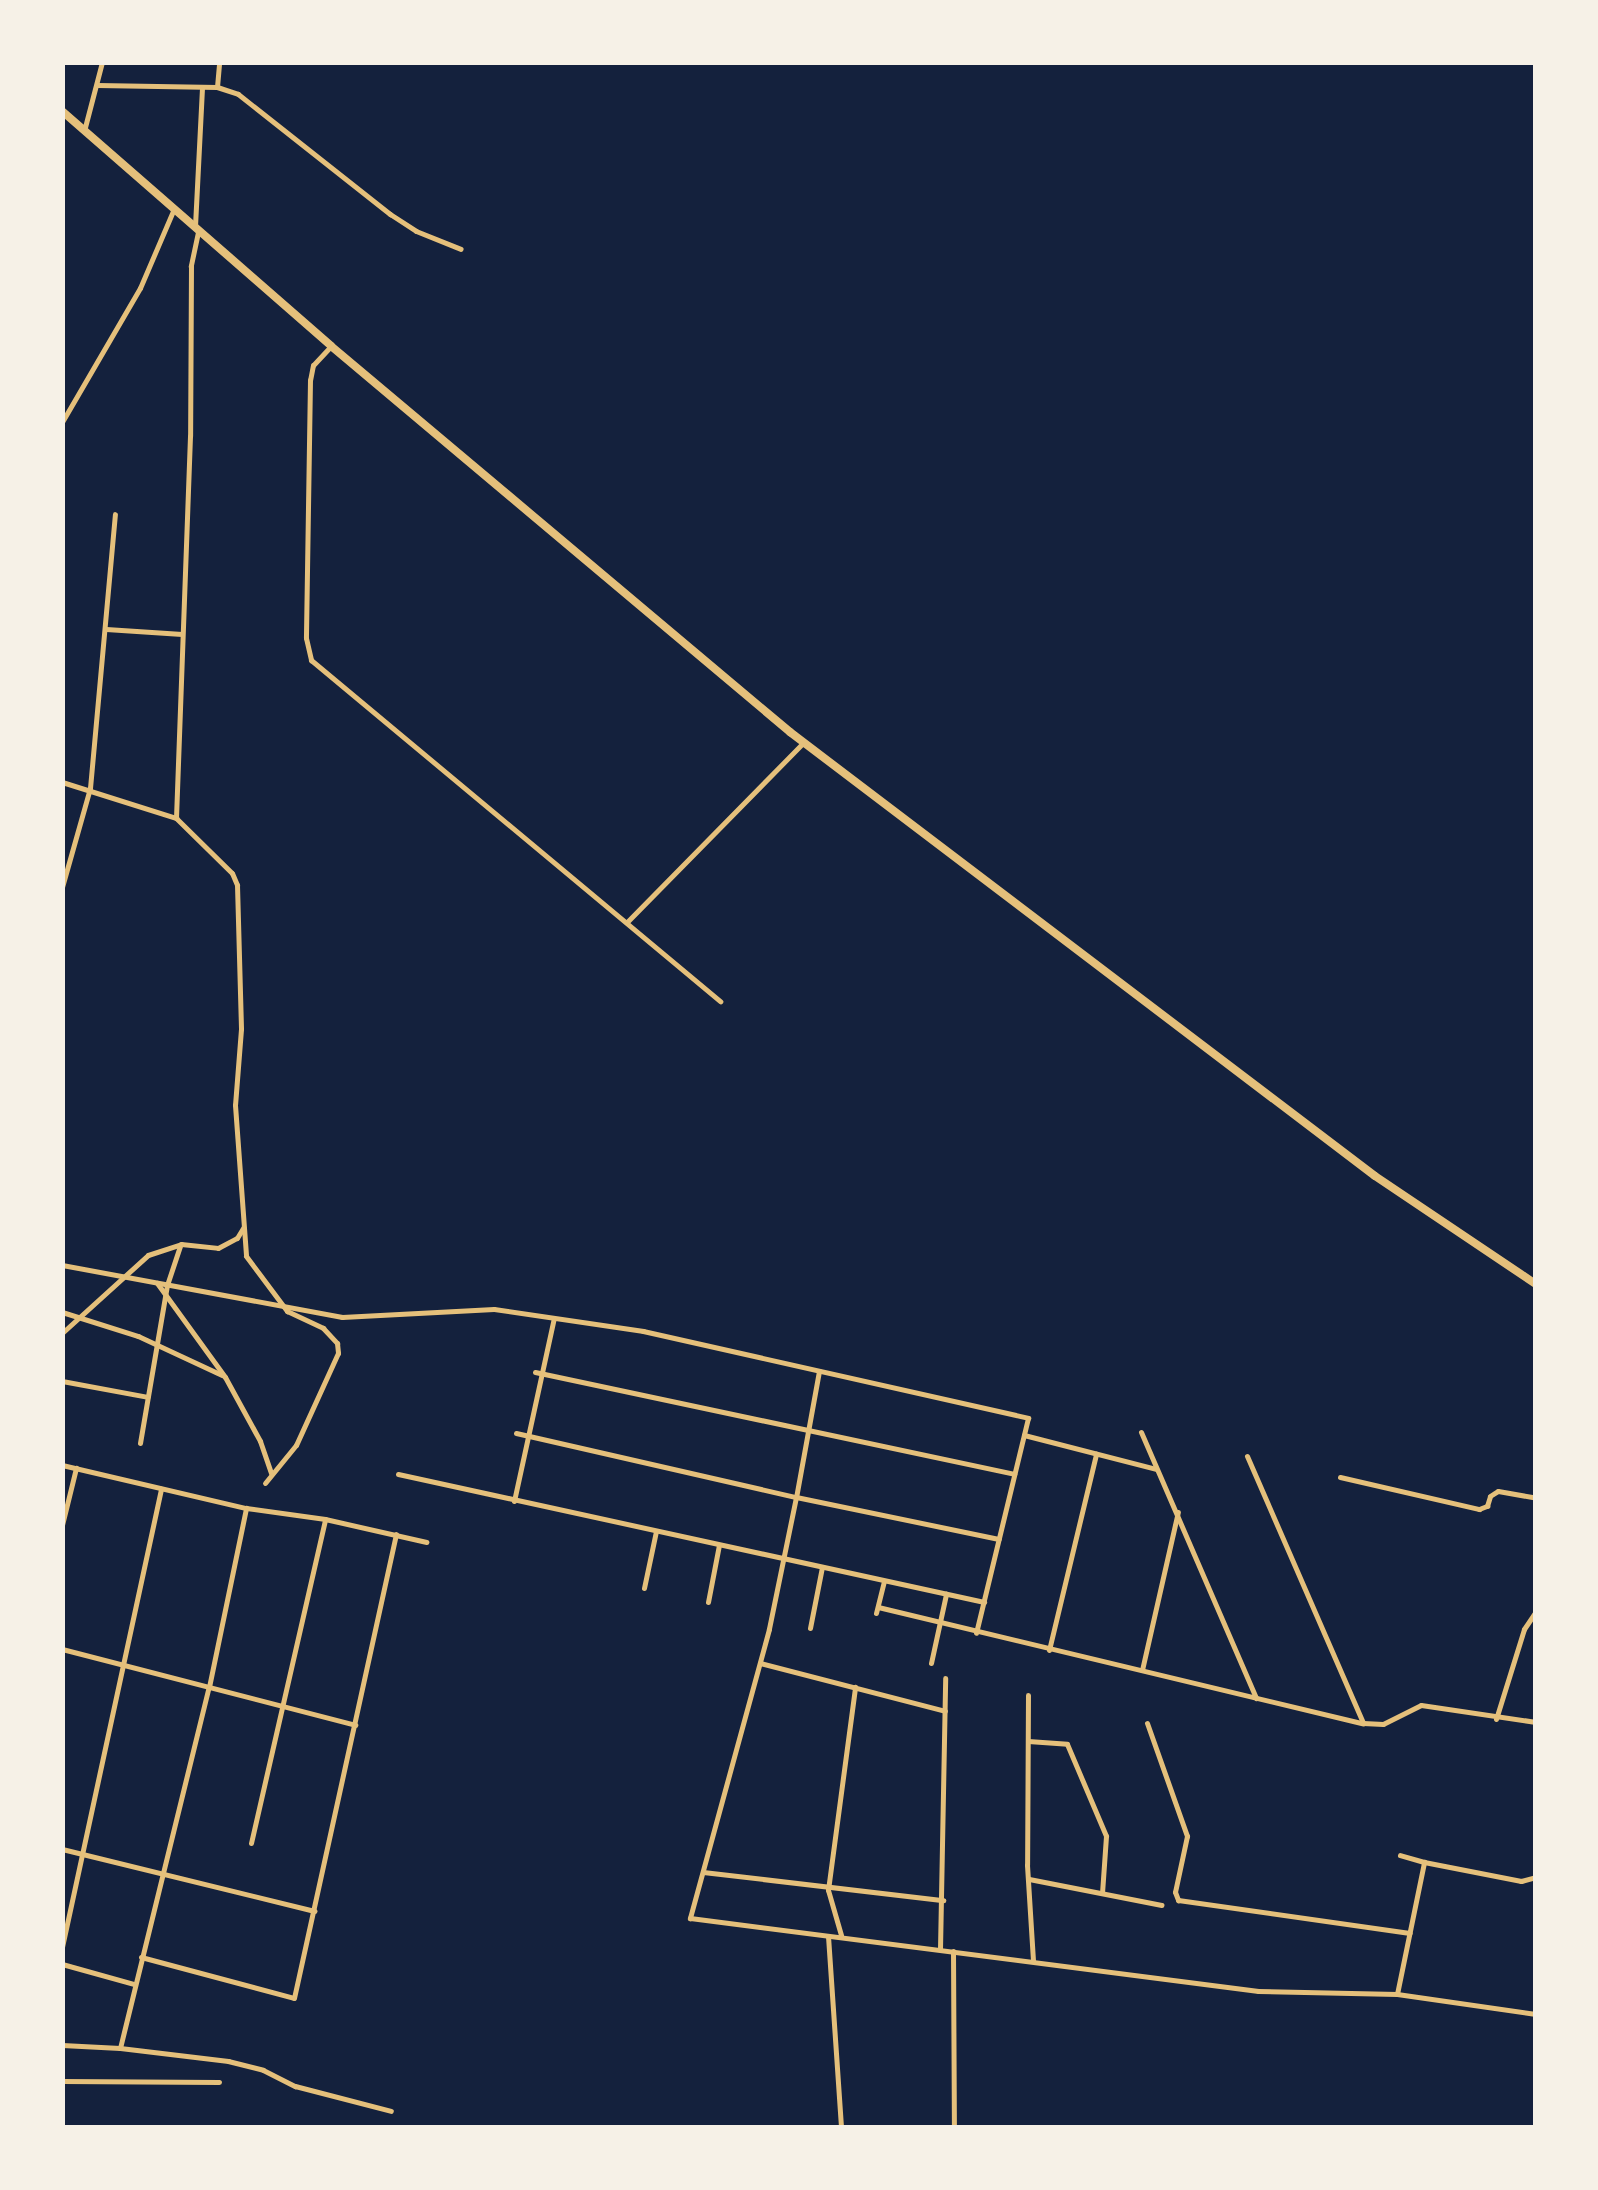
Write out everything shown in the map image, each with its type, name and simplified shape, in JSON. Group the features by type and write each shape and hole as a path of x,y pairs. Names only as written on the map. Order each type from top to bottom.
{"main road":[{"path":"62,111 331,346 804,742 1374,1176 1536,1284"}],"street":[{"path":"84,131 102,62"},
{"path":"216,87 219,62"},
{"path":"97,85 202,86 238,94 390,214 416,231 461,249"},
{"path":"176,818 190,436 191,266 202,86"},
{"path":"62,422 140,288 174,211"},
{"path":"331,346 313,366 310,380 306,638 311,660 720,1001"},
{"path":"62,887 90,788 115,514"},
{"path":"106,629 182,634"},
{"path":"627,922 804,742"},
{"path":"62,782 176,818 232,873 238,885 241,1029 235,1105 250,1266 288,1311 323,1328 336,1343 338,1353 312,1416 265,1482"},
{"path":"62,1333 148,1255 180,1244 218,1248 238,1238 245,1225"},
{"path":"140,1443 167,1285 180,1244"},
{"path":"62,1265 342,1316 470,1308 644,1331 1028,1418 976,1633"},
{"path":"157,1284 226,1377 260,1440 271,1474"},
{"path":"62,1312 157,1344 226,1377"},
{"path":"514,1501 539,1372 554,1318"},
{"path":"819,1371 760,1663 690,1918 1258,1991 1397,1994 1536,2014"},
{"path":"539,1372 1014,1474"},
{"path":"62,1381 148,1397"},
{"path":"516,1432 998,1539"},
{"path":"1142,1432 1256,1698"},
{"path":"1024,1435 1158,1469"},
{"path":"1049,1650 1096,1454"},
{"path":"1247,1456 1363,1723"},
{"path":"62,1464 246,1508 325,1519 426,1542"},
{"path":"62,1526 76,1468"},
{"path":"398,1474 984,1602"},
{"path":"1340,1477 1479,1509 1487,1506 1490,1496 1498,1491 1536,1498"},
{"path":"62,1947 161,1489"},
{"path":"120,2048 209,1687 246,1508"},
{"path":"1142,1670 1178,1512"},
{"path":"250,1843 325,1519"},
{"path":"644,1588 656,1532"},
{"path":"141,1957 294,1998 396,1534"},
{"path":"708,1602 719,1545"},
{"path":"810,1628 822,1568"},
{"path":"884,1581 877,1610 1363,1723 1383,1724 1422,1706 1536,1722"},
{"path":"931,1664 946,1594"},
{"path":"1496,1719 1524,1628 1536,1611"},
{"path":"62,1649 356,1725"},
{"path":"760,1663 945,1711"},
{"path":"940,1950 946,1678"},
{"path":"842,1937 836,1928 828,1890 855,1688"},
{"path":"1028,1696 1033,1961"},
{"path":"1146,1724 1187,1836 1174,1892 1178,1900 1410,1933"},
{"path":"1028,1741 1066,1744 1106,1836 1102,1893"},
{"path":"62,1849 315,1910"},
{"path":"1400,1854 1521,1881 1536,1877"},
{"path":"1397,1994 1424,1862"},
{"path":"703,1872 828,1890 943,1900"},
{"path":"1029,1879 1160,1905"},
{"path":"828,1936 841,2128"},
{"path":"953,1951 954,2128"},
{"path":"62,1964 134,1984"},
{"path":"62,2046 120,2048 228,2062 263,2070 295,2086 391,2110"},
{"path":"62,2081 219,2082"}]}
